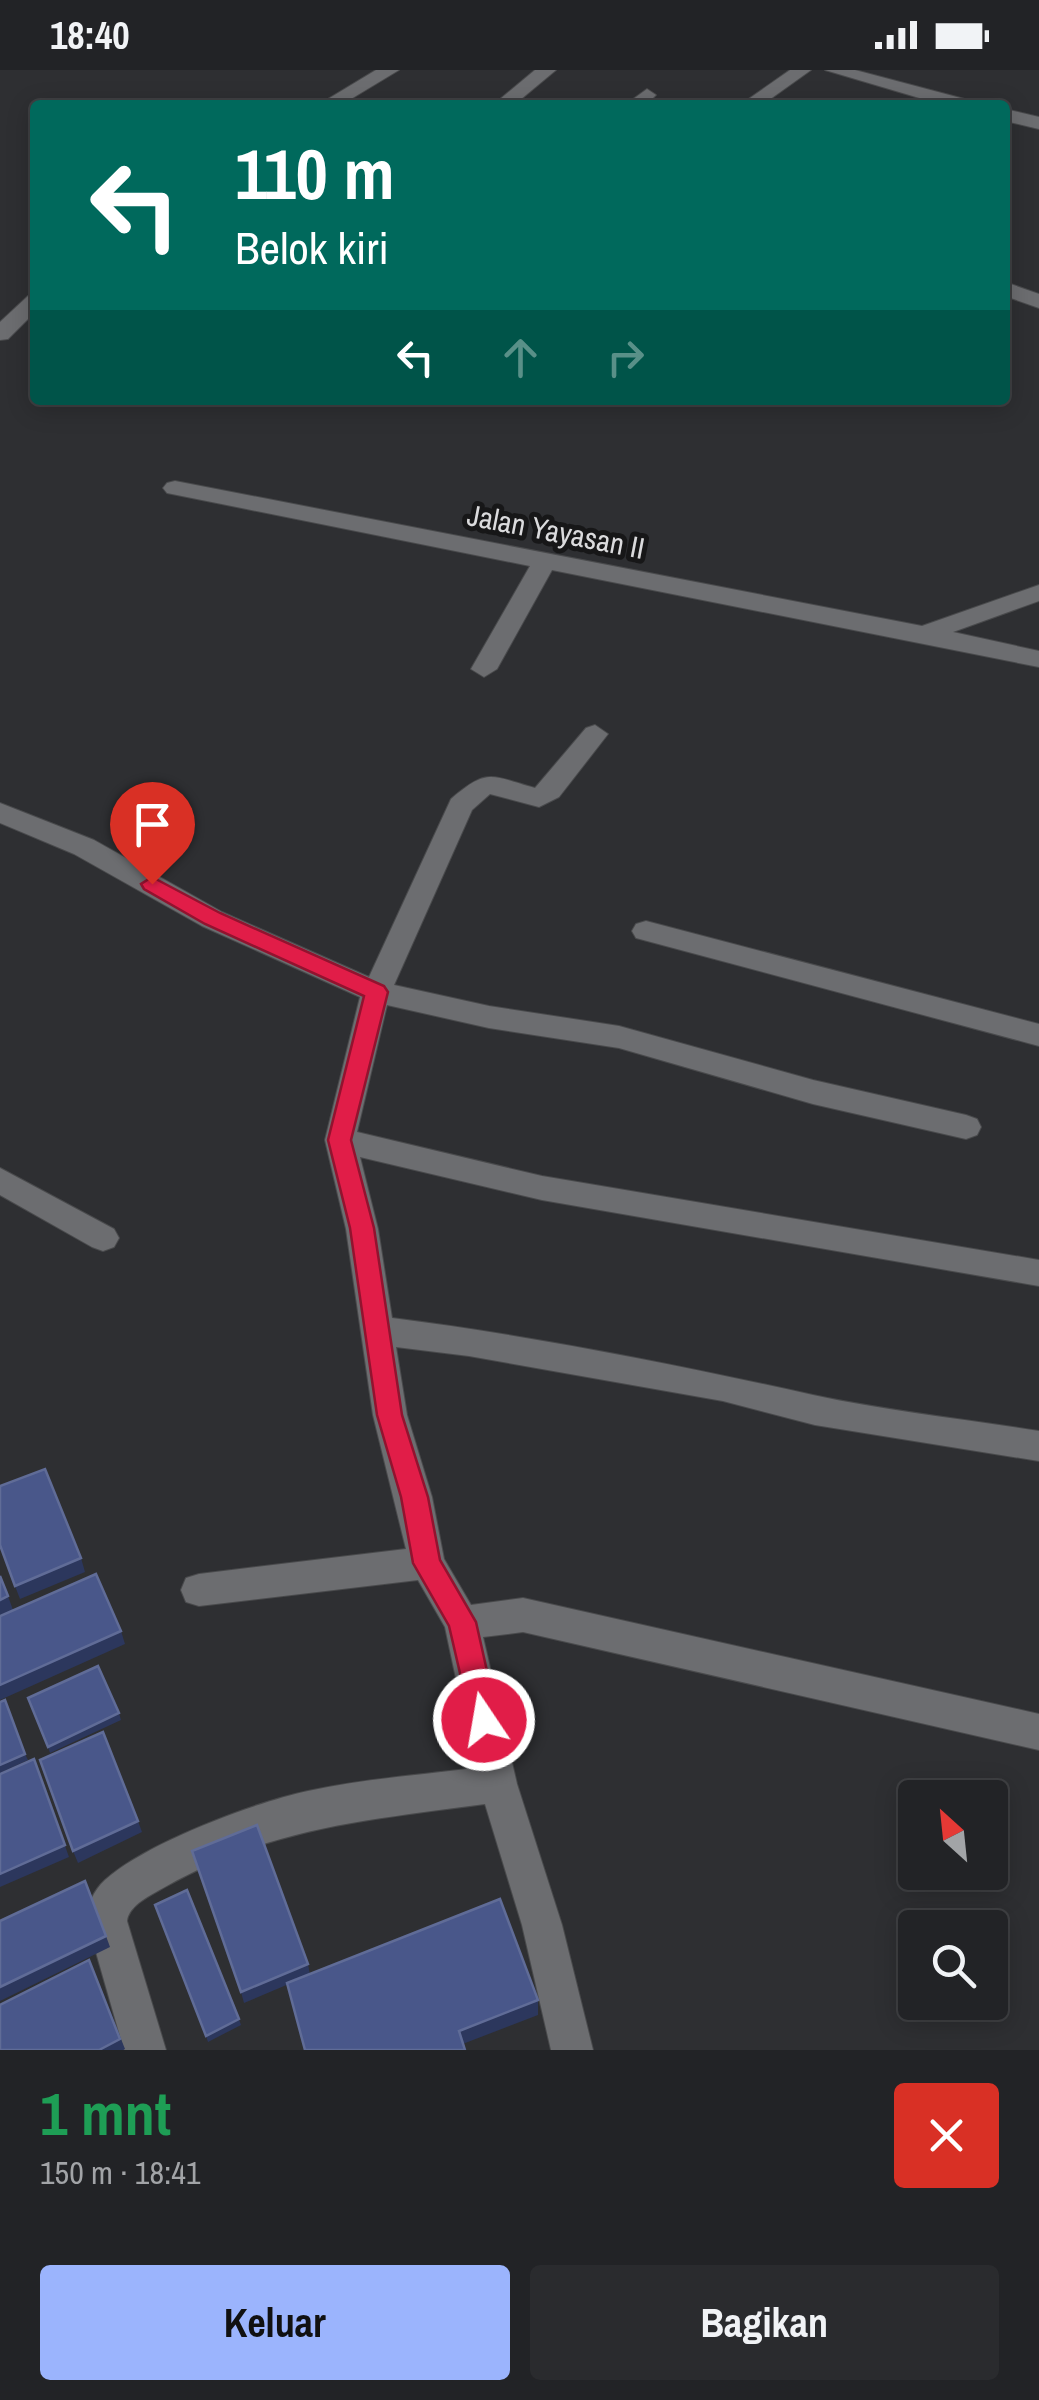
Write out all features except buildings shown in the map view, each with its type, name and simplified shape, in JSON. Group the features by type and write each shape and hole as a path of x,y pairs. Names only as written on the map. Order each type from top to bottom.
{"street":[{"path":"336,100 390,70"},
{"path":"508,100 547,70"},
{"path":"757,100 802,70"},
{"path":"834,70 946,100"},
{"path":"1010,116 1039,123"},
{"path":"1010,290 1039,302"},
{"path":"0,334 30,305"},
{"name":"Jalan Yayasan II","path":"175,488 326,521 927,633 1039,658"},
{"path":"484,669 544,562"},
{"path":"927,633 1039,593"},
{"path":"572,2050 542,1926 498,1784 462,1622 427,1563 414,1497 390,1415 362,1228 340,1140 376,992 461,805 473,790 489,784 538,798 550,791 595,734"},
{"path":"0,812 84,847 212,919 376,992 489,1016 619,1037 813,1092 966,1127"},
{"path":"646,931 1039,1035"},
{"path":"340,1140 542,1188 1039,1273"},
{"path":"0,1180 103,1238"},
{"path":"375,1330 469,1342 723,1387 800,1407 1039,1446"},
{"path":"199,1590 427,1563"},
{"path":"462,1622 523,1615 1039,1732"},
{"path":"145,2050 106,1921 111,1898 123,1887 176,1860 305,1810 498,1784"}],"route":[{"path":"152,884 212,919 376,992 340,1140 362,1228 390,1415 414,1497 427,1563 462,1622 484,1720"}]}
